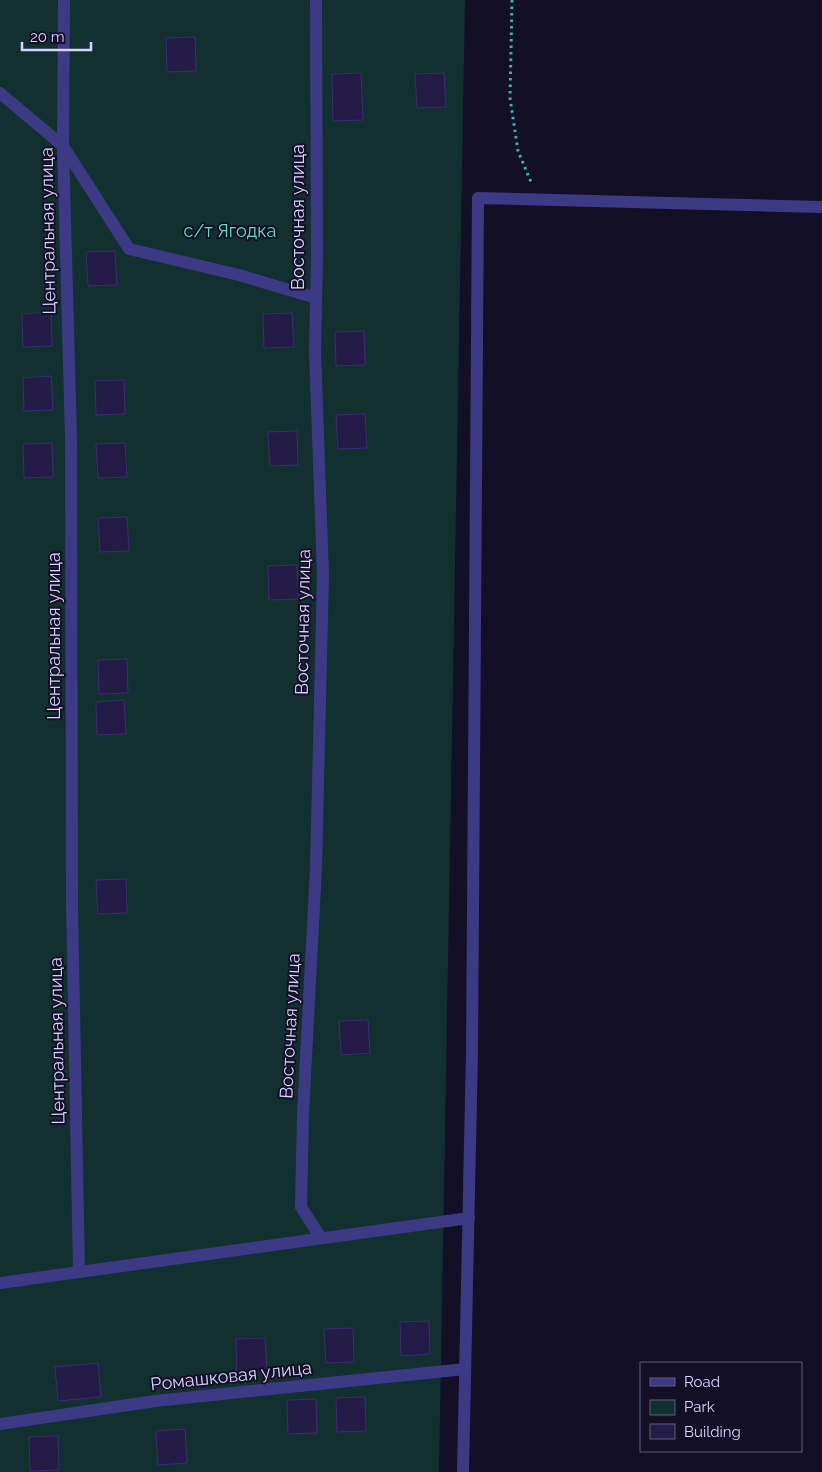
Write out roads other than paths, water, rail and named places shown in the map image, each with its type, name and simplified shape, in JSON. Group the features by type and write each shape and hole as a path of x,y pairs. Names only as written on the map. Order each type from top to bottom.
{"street":[{"name":"Центральная улица","path":"64,0 63,146 71,437 72,905 79,1272"},
{"name":"Восточная улица","path":"316,0 315,351 323,575 316,868 302,1114 301,1207 321,1238"},
{"path":"0,93 63,146 129,249 239,275 316,298"},
{"path":"464,1472 472,1041 478,198 822,206"},
{"path":"0,1283 468,1218"},
{"name":"Ромашковая улица","path":"0,1424 155,1401 465,1369"}],"park label":[{"name":"с/т Ягодка","path":"230,231"}]}
